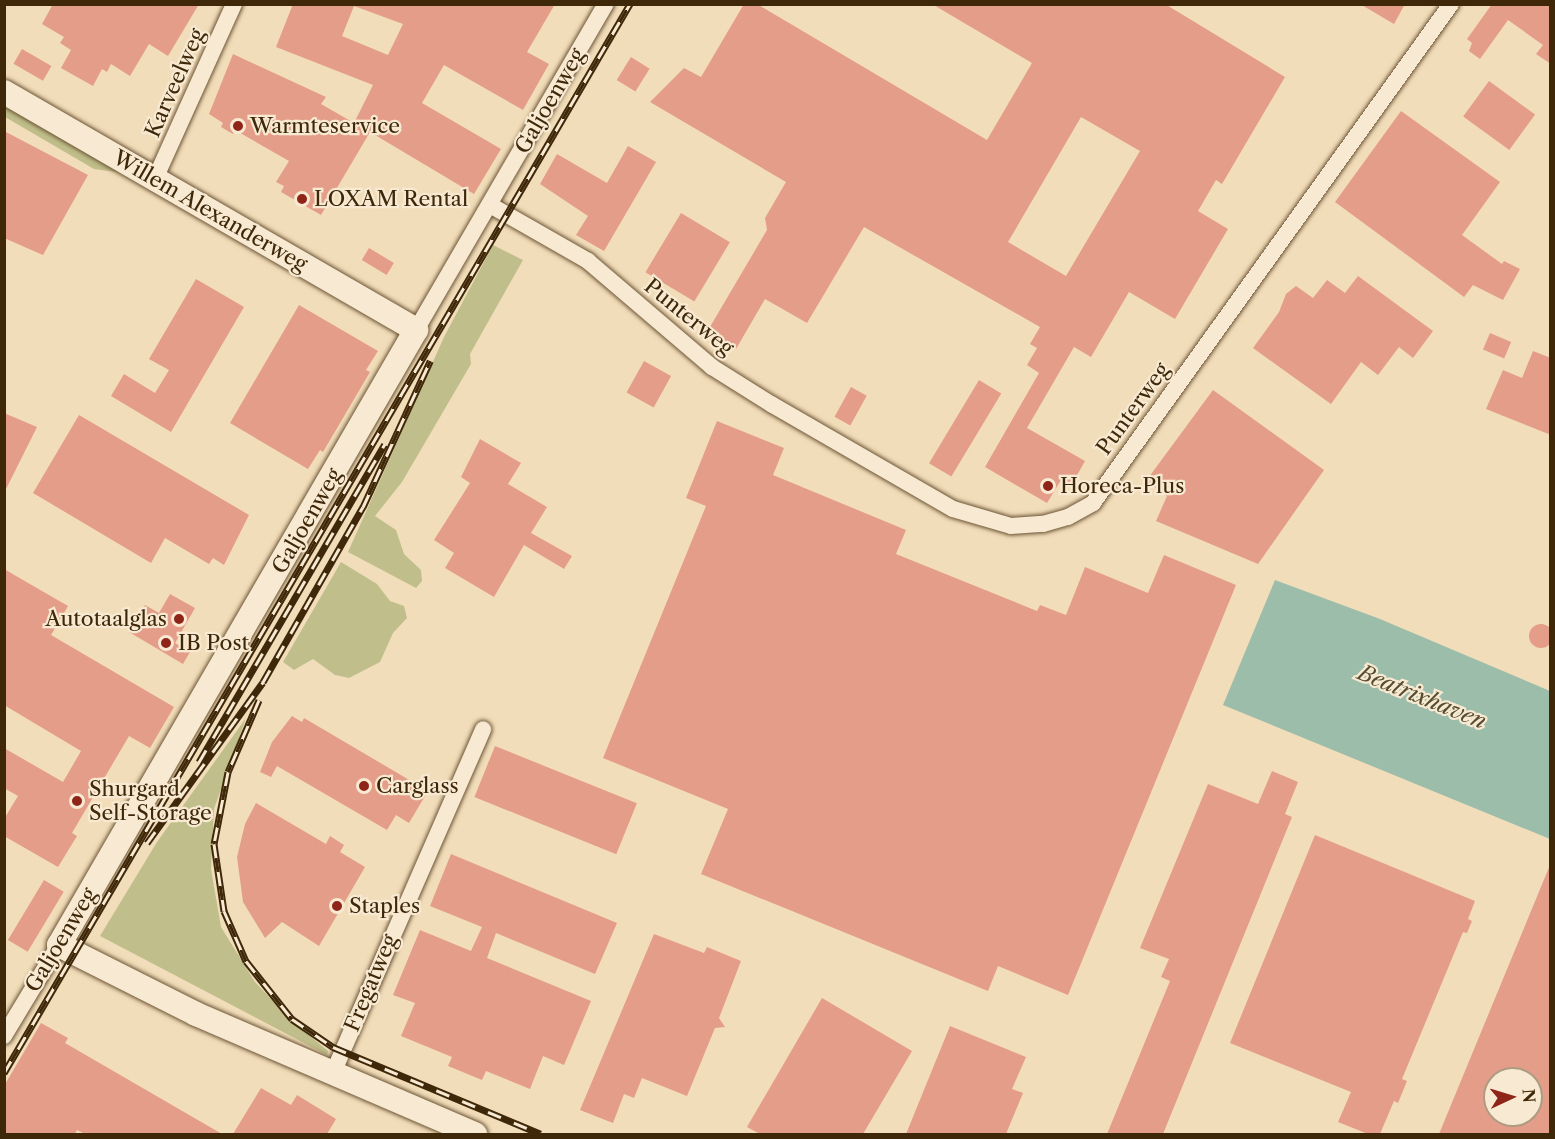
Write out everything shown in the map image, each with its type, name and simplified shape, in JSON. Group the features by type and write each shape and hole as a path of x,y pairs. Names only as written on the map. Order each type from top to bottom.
{"street":[{"name":"Karveelweg","path":"155,179 234,4"},
{"name":"Galjoenweg","path":"4,1036 606,4"},
{"name":"Punterweg","path":"490,205 588,261 712,367 781,410 953,509 1011,526 1043,524 1068,517 1093,502 1451,4"},
{"name":"Willem Alexanderweg","path":"4,92 416,330"},
{"name":"Fregatweg","path":"333,1073 483,729"},
{"path":"58,945 196,1014 475,1134"}],"shaded area":[{"path":"5,104 124,173 94,169 5,117"},
{"path":"493,245 523,260 470,354 471,364 402,482 375,516 396,530 404,554 421,570 422,581 416,588 348,552 444,337"},
{"path":"341,562 377,584 390,601 404,606 407,618 393,633 380,662 349,678 335,675 313,659 294,670 283,662"},
{"path":"246,718 214,809 211,869 221,927 255,982 292,1021 328,1051 327,1055 100,936 157,842"}],"water":[{"name":"Beatrixhaven","path":"1275,580 1380,619 1550,691 1550,839 1223,705"}],"building":[{"path":"53,4 199,4 168,56 149,44 130,76 111,64 107,72 102,69 93,86 61,68 71,50 60,43 64,37 42,24"},
{"path":"293,4 555,4 527,52 549,64 523,110 444,65 422,103 501,149 474,194 370,132 321,215 281,192 284,186 276,182 289,161 235,130 233,134 221,127 223,123 209,114 233,54 326,97 321,104 354,123 373,85 276,47","holes":["354,6 403,24 388,55 342,36"]},
{"path":"744,4 757,4 987,140 1032,63 932,4 1165,4 1285,77 1222,184 1216,180 1198,211 1228,229 1175,319 1129,292 1091,357 1074,347 1027,428 1085,461 1071,486 1061,480 1047,503 985,467 1039,373 1027,365 1037,348 1030,344 1040,327 864,227 807,323 765,299 736,349 707,332 767,230 765,218 786,182 650,102 684,68 701,77","holes":["1081,117 1140,151 1066,276 1008,242"]},
{"path":"1360,4 1405,4 1394,24"},
{"path":"1492,4 1551,4 1551,64 1536,54 1543,45 1508,20 1480,59 1469,51 1472,43 1467,39"},
{"path":"22,49 51,66 43,81 14,64"},
{"path":"631,57 650,69 635,92 617,80"},
{"path":"1489,81 1535,115 1509,150 1463,117"},
{"path":"1401,111 1500,182 1462,235 1502,264 1504,261 1520,269 1503,300 1473,285 1464,297 1335,202"},
{"path":"4,131 88,175 43,255 4,238"},
{"path":"628,146 656,162 604,251 576,235 588,216 540,184 557,154 607,183"},
{"path":"681,213 730,242 694,302 645,272"},
{"path":"369,248 394,263 387,275 362,260"},
{"path":"1358,276 1433,331 1413,358 1399,347 1378,375 1361,362 1331,404 1253,348 1279,312 1286,294 1296,286 1313,298 1327,280 1345,293"},
{"path":"196,279 244,307 171,432 111,396 124,374 155,393 169,370 149,359"},
{"path":"299,305 378,351 366,370 370,372 323,452 320,450 308,469 230,423"},
{"path":"1490,333 1511,342 1504,359 1483,350"},
{"path":"1533,351 1551,358 1551,435 1486,409 1503,370 1522,378"},
{"path":"644,361 671,376 654,408 627,392"},
{"path":"979,380 1001,393 951,477 929,463"},
{"path":"851,387 867,396 850,425 835,417"},
{"path":"1213,390 1324,470 1258,564 1156,521 1167,496 1146,481"},
{"path":"4,413 37,427 4,493"},
{"path":"79,415 249,515 224,565 213,558 209,564 165,538 151,563 33,493"},
{"path":"717,421 784,448 773,475 906,530 896,554 1037,611 1040,605 1066,615 1085,567 1148,593 1164,555 1236,585 1068,995 998,966 988,991 701,874 728,809 603,758 706,506 686,498"},
{"path":"480,439 521,463 508,484 547,507 531,533 572,556 564,569 524,545 494,597 445,568 454,553 434,540 470,483 461,477"},
{"path":"4,569 68,606 51,635 174,707 150,748 129,736 72,833 77,836 58,867 4,836 4,819 18,796 4,788 4,748 63,782 81,751 4,705"},
{"path":"170,594 195,608 175,643 190,652 183,664 129,632 145,605 159,613"},
{"path":"1541,624 1546,625 1552,631 1552,641 1546,647 1541,648 1536,647 1530,641 1529,636 1530,631 1536,625"},
{"path":"292,716 302,722 304,718 428,791 409,823 396,815 387,830 277,766 271,777 260,772 272,742"},
{"path":"495,746 637,803 616,854 474,797"},
{"path":"1272,771 1298,782 1285,814 1292,817 1163,1134 1107,1134 1170,981 1161,977 1169,959 1140,948 1208,784 1258,804"},
{"path":"256,803 326,844 330,836 344,845 340,852 365,867 319,946 282,922 265,938 243,902 237,857 245,824"},
{"path":"1315,835 1475,901 1468,919 1472,921 1467,933 1463,932 1402,1079 1407,1081 1398,1103 1394,1101 1380,1134 1368,1134 1338,1122 1351,1092 1230,1043"},
{"path":"451,854 617,923 595,974 496,933 487,958 591,1001 564,1065 543,1056 530,1089 486,1071 482,1080 448,1066 452,1057 401,1036 415,1003 393,995 420,930 471,951 482,927 430,906"},
{"path":"1550,865 1551,1134 1439,1134"},
{"path":"44,880 64,892 28,952 8,940"},
{"path":"654,934 704,953 707,947 741,961 719,1018 725,1027 715,1028 687,1096 642,1078 634,1098 624,1094 613,1123 580,1110"},
{"path":"822,998 912,1051 863,1134 760,1134 747,1127"},
{"path":"41,1023 68,1038 65,1043 222,1134 85,1134 77,1130 75,1134 4,1134 4,1086"},
{"path":"950,1026 1026,1057 1012,1089 1023,1093 1006,1134 906,1134"},
{"path":"261,1088 291,1105 297,1095 336,1119 327,1134 233,1134"}],"railway":[{"path":"4,1073 630,4"},
{"path":"147,843 263,682 363,507 430,361"},
{"path":"199,762 385,444"},
{"path":"259,700 228,772 214,844 224,911 246,961 292,1019 333,1047 541,1134"}],"place":[{"name":"Warmteservice","path":"238,126"},
{"name":"LOXAM Rental","path":"302,199"},
{"name":"Horeca-Plus","path":"1048,486"},
{"name":"Autotaalglas","path":"179,619"},
{"name":"IB Post","path":"166,643"},
{"name":"Carglass","path":"364,786"},
{"name":"Shurgard Self-Storage","path":"77,801"},
{"name":"Staples","path":"337,906"}]}
